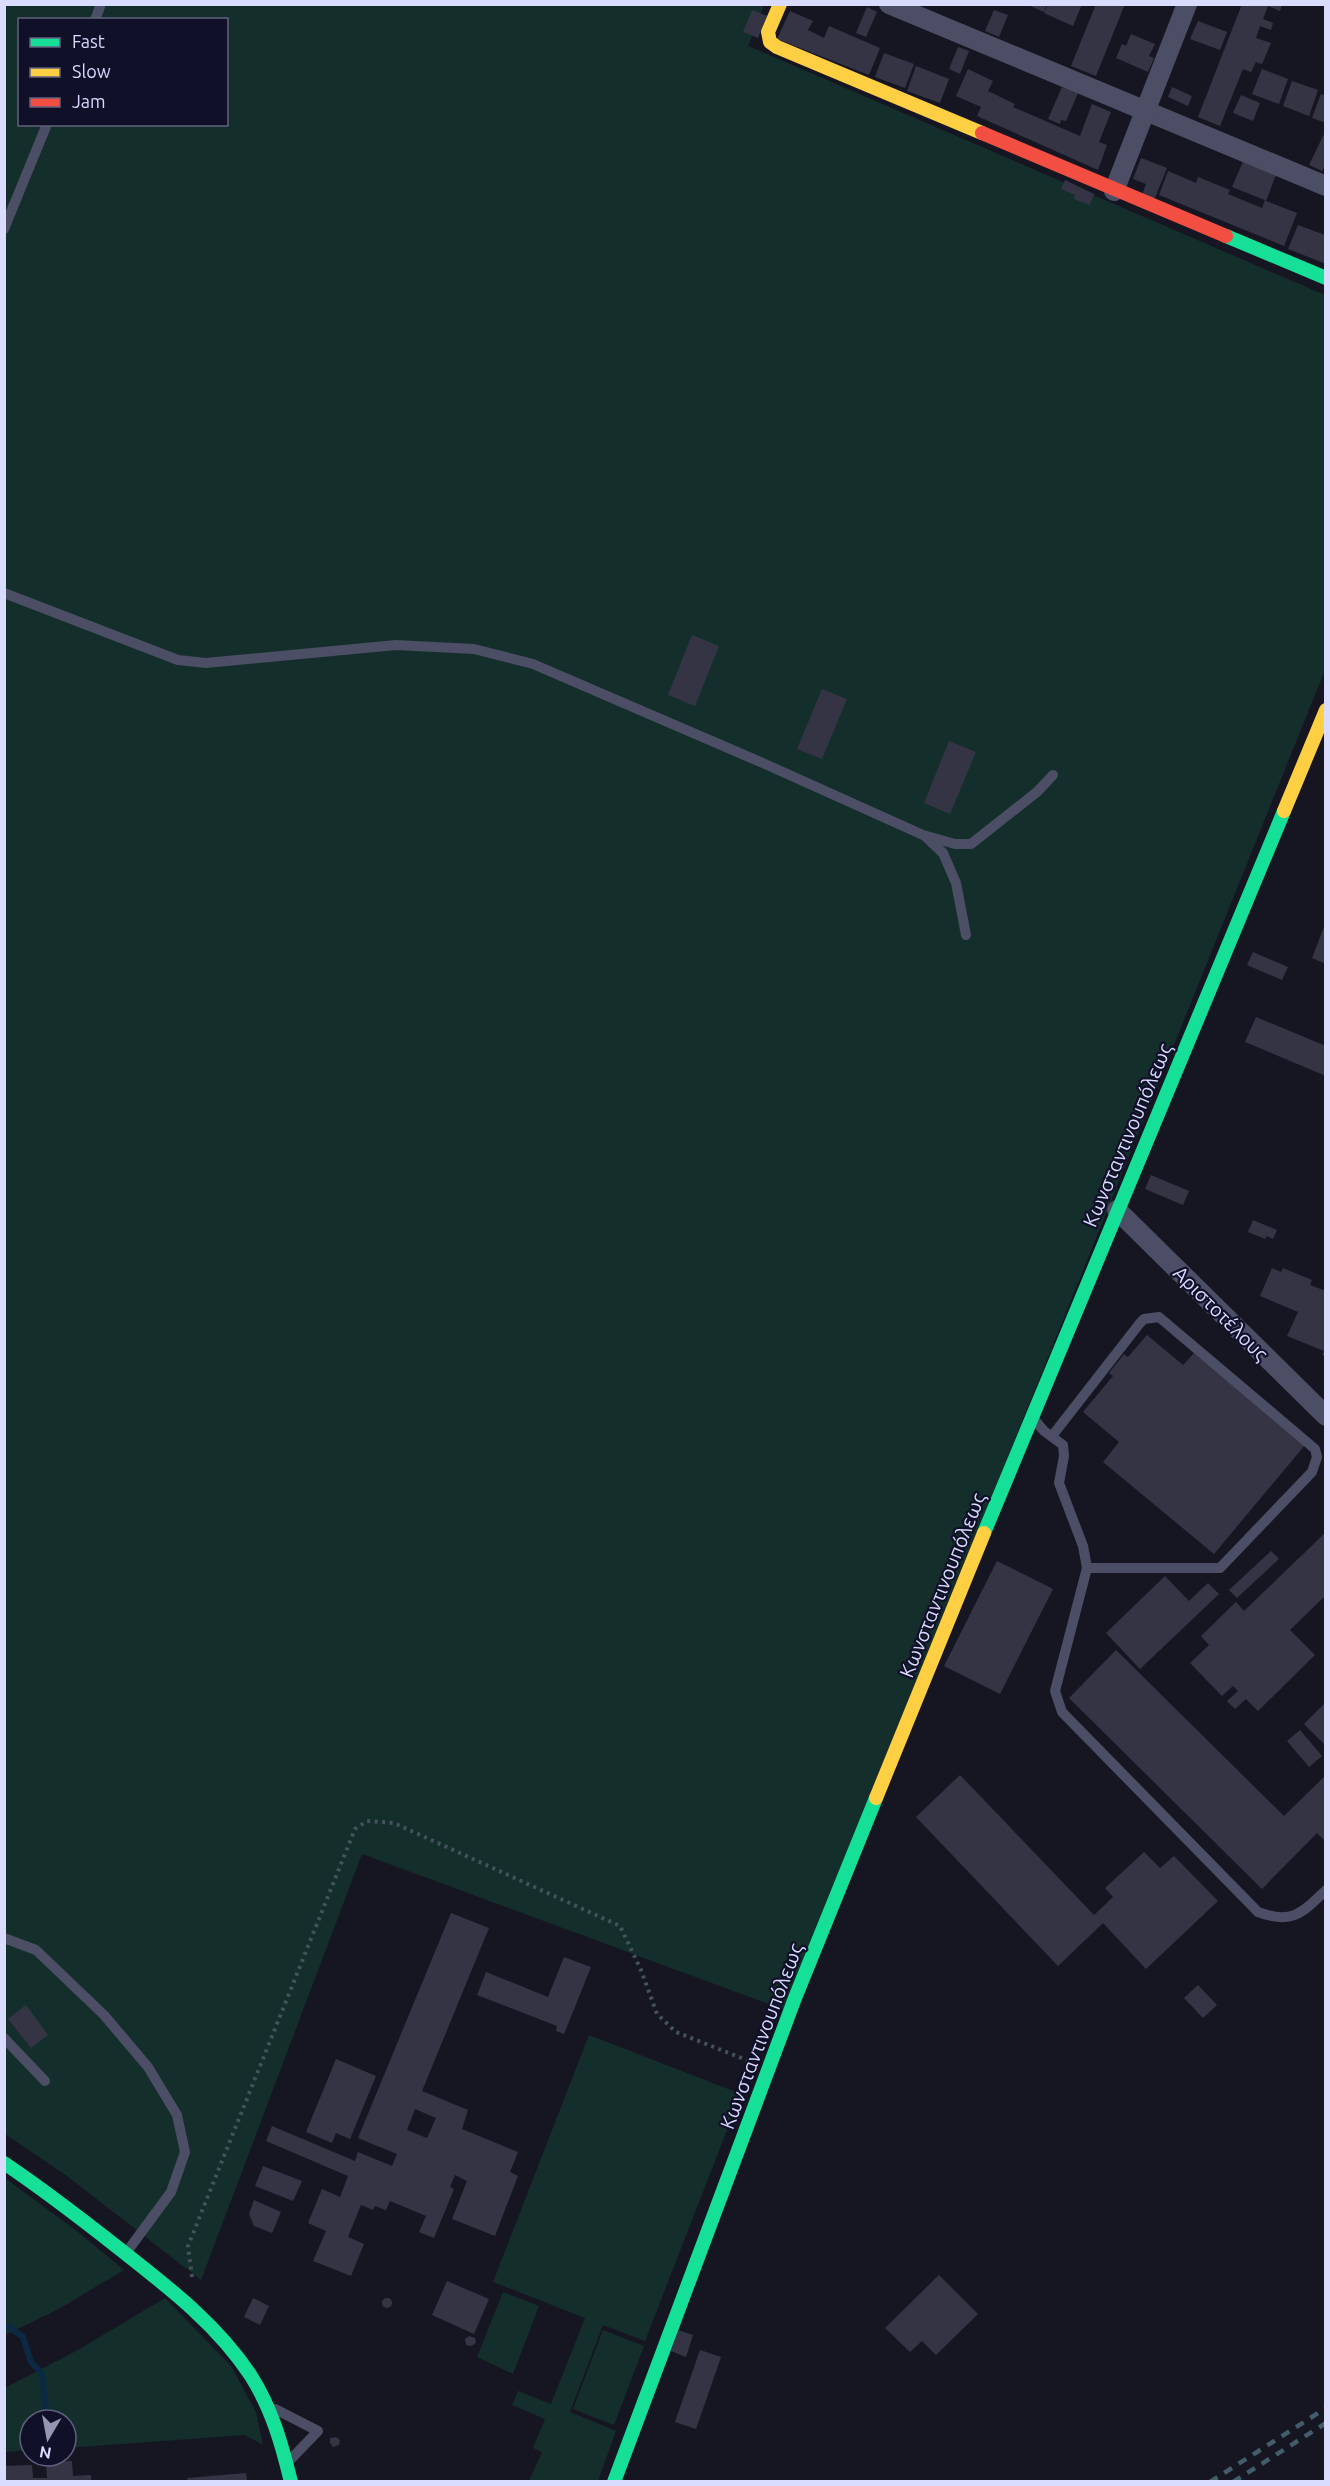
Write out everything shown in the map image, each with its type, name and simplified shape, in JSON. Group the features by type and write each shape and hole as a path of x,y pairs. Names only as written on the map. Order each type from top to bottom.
{"street":[{"path":"780,4 768,32 770,42 777,47 1326,278"},
{"path":"889,4 1326,186"},
{"path":"1114,190 1187,4"},
{"name":"Κωνσταντινουπόλεως","path":"614,2481 769,2069 1031,1416 1326,710"},
{"name":"Αριστοτέλους","path":"1117,1210 1326,1416"},
{"path":"4,2163 35,2183 126,2253 195,2309 219,2335 251,2374 268,2406 280,2435 291,2481"}],"lane":[{"path":"4,229 46,126"},
{"path":"4,593 178,660 206,663 396,645 474,649 533,664 923,835 955,844 971,844 1036,792 1053,775"},
{"path":"923,835 943,853 956,883 966,935"},
{"path":"1052,1436 1144,1318 1150,1316 1159,1317 1315,1449 1317,1457 1312,1472 1220,1569 1087,1568"},
{"path":"1031,1416 1063,1445 1064,1456 1059,1483 1083,1546 1087,1568 1055,1691 1062,1712 1258,1912 1270,1917 1300,1915 1326,1890"},
{"path":"4,1938 36,1950 104,2015 148,2067 177,2115 185,2152 171,2192 126,2253"},
{"path":"4,2038 45,2081"},
{"path":"268,2406 318,2431 288,2463"}],"path":[{"path":"192,2278 188,2246 355,1829 367,1821 394,1823 620,1926 641,1970 657,2014 676,2032 769,2069"}],"green space":[{"path":"4,5 764,5 748,46 1325,295 1325,670 785,2010 362,1854 201,2280 67,2176 5,2134"},
{"path":"589,2035 741,2094 645,2341 603,2325 570,2412 616,2431 598,2481 529,2481 542,2452 533,2448 545,2419 512,2405 518,2391 551,2404 585,2318 493,2282"},
{"path":"5,2178 78,2232 124,2270 57,2310 5,2335"},
{"path":"503,2292 539,2306 513,2374 477,2357"},
{"path":"165,2298 231,2366 256,2412 263,2445 245,2435 78,2447 78,2408 18,2408 18,2451 5,2452 5,2388 78,2350"},
{"path":"603,2330 644,2346 614,2425 573,2409"}],"building":[{"path":"1026,4 1047,4 1044,12"},
{"path":"1048,4 1082,4 1073,26 1044,13"},
{"path":"1096,4 1125,4 1096,76 1071,66"},
{"path":"1242,4 1282,4 1280,11 1268,6 1263,19 1273,23 1271,30 1260,26 1256,38 1271,43 1262,64 1256,62 1251,72 1243,69 1220,126 1198,117"},
{"path":"867,7 877,12 866,37 856,33"},
{"path":"752,10 767,16 758,38 743,32"},
{"path":"994,10 1008,15 999,37 985,31"},
{"path":"790,11 813,21 808,30 824,38 829,26 880,48 869,75 777,39"},
{"path":"1198,21 1227,32 1220,50 1190,39"},
{"path":"1131,34 1155,44 1149,56 1154,58 1148,72 1116,58 1122,44 1126,46"},
{"path":"958,47 969,51 960,74 949,69"},
{"path":"884,53 914,64 905,88 875,77"},
{"path":"916,66 949,79 940,103 907,91"},
{"path":"968,69 993,81 988,91 1015,104 1013,107 1080,136 1092,104 1111,112 1099,142 1107,145 1098,170 977,116 981,107 956,96"},
{"path":"1262,69 1288,79 1279,104 1252,94"},
{"path":"1292,81 1318,90 1309,116 1283,106"},
{"path":"1062,87 1078,93 1066,121 1061,120 1060,124 1048,119"},
{"path":"1172,87 1192,96 1188,106 1168,97"},
{"path":"1321,94 1326,96 1326,123 1312,118"},
{"path":"1241,95 1260,103 1253,121 1233,113"},
{"path":"1326,130 1326,163 1322,171 1309,165"},
{"path":"1141,158 1167,168 1152,205 1140,200 1146,184 1133,179"},
{"path":"1244,159 1277,172 1266,201 1297,213 1284,246 1159,195 1168,171 1196,183 1198,177 1230,190 1228,194 1262,208 1265,200 1232,187"},
{"path":"1065,180 1094,194 1090,205 1074,199 1075,195 1061,189"},
{"path":"1298,225 1325,235 1326,264 1288,249"},
{"path":"692,635 719,646 695,706 668,695"},
{"path":"822,689 847,699 822,759 797,749"},
{"path":"949,741 976,752 950,814 924,803"},
{"path":"1326,924 1326,964 1312,958"},
{"path":"1253,952 1288,967 1282,980 1247,965"},
{"path":"1256,1017 1326,1046 1326,1076 1245,1042"},
{"path":"1151,1175 1189,1191 1183,1205 1145,1189"},
{"path":"1253,1220 1277,1230 1273,1239 1267,1236 1265,1239 1248,1232"},
{"path":"1272,1268 1281,1272 1283,1268 1312,1280 1310,1285 1326,1291 1326,1356 1322,1355 1324,1351 1287,1336 1298,1312 1260,1296"},
{"path":"1147,1335 1183,1365 1194,1353 1305,1445 1214,1554 1103,1462 1119,1442 1083,1412 1113,1376 1109,1373 1124,1354 1128,1357"},
{"path":"1326,1532 1326,1595 1290,1630 1315,1655 1258,1711 1246,1699 1235,1709 1227,1701 1238,1691 1233,1686 1222,1696 1190,1663 1209,1645 1201,1636 1236,1602 1244,1611"},
{"path":"1271,1551 1279,1559 1237,1598 1229,1590"},
{"path":"997,1561 1053,1589 1000,1694 944,1666"},
{"path":"1165,1576 1189,1601 1208,1583 1219,1594 1140,1669 1106,1633"},
{"path":"1116,1650 1284,1816 1326,1775 1326,1842 1317,1833 1262,1889 1069,1698"},
{"path":"1326,1702 1326,1746 1304,1724"},
{"path":"1300,1730 1322,1756 1309,1767 1287,1741"},
{"path":"960,1775 1094,1915 1113,1897 1105,1888 1144,1852 1160,1868 1174,1856 1218,1901 1146,1969 1103,1923 1058,1966 916,1817"},
{"path":"451,1913 489,1928 422,2091 468,2110 462,2129 518,2152 510,2172 518,2176 495,2236 452,2219 467,2181 455,2175 450,2187 454,2189 434,2238 419,2232 426,2216 390,2201 386,2210 375,2206 373,2210 361,2205 348,2237 364,2244 351,2276 313,2261 326,2231 308,2223 322,2189 340,2197 348,2176 266,2141 272,2126 355,2161 358,2152 392,2166 397,2154 358,2138","holes":["415,2109 436,2118 427,2138 407,2130"]},
{"path":"564,1957 591,1967 564,2034 556,2031 557,2026 477,1995 486,1972 548,1997"},
{"path":"1198,1985 1217,2005 1203,2018 1184,1998"},
{"path":"26,2005 48,2035 31,2048 8,2019"},
{"path":"336,2059 376,2076 350,2139 336,2133 332,2143 306,2132"},
{"path":"263,2166 302,2181 293,2201 255,2186"},
{"path":"254,2200 281,2212 272,2233 254,2226 249,2214"},
{"path":"939,2275 978,2314 936,2355 922,2341 910,2352 885,2328"},
{"path":"447,2281 489,2299 474,2334 432,2315"},
{"path":"253,2298 269,2306 260,2325 244,2317"},
{"path":"387,2298 391,2299 391,2307 387,2308 383,2307 382,2303 383,2299"},
{"path":"678,2330 693,2335 686,2357 671,2351"},
{"path":"469,2336 475,2338 476,2343 471,2346 466,2345 465,2339"},
{"path":"700,2350 721,2357 696,2429 675,2422"},
{"path":"336,2437 340,2440 339,2445 333,2447 330,2438"},
{"path":"4,2466 32,2468 33,2478 47,2478 46,2468 72,2468 73,2476 91,2475 91,2481 4,2481"},
{"path":"246,2473 247,2481 188,2481 187,2478"}],"waterway":[{"path":"4,2327 8,2326 23,2337 31,2362 42,2374 46,2408"}],"railway":[{"path":"1210,2482 1326,2408"},
{"path":"1233,2482 1326,2423"}],"traffic: fast":[{"path":"1226,236 1326,278"},
{"path":"984,1533 1284,811"},
{"path":"614,2482 795,1998 876,1798"},
{"path":"4,2163 63,2205 156,2278 208,2323 238,2357 265,2401 280,2441 291,2482"}],"traffic: slow":[{"path":"780,4 768,32 770,42 777,47 982,133"},
{"path":"1284,811 1326,710"},
{"path":"876,1798 984,1533"}],"traffic: jam":[{"path":"982,133 1226,236"}]}
